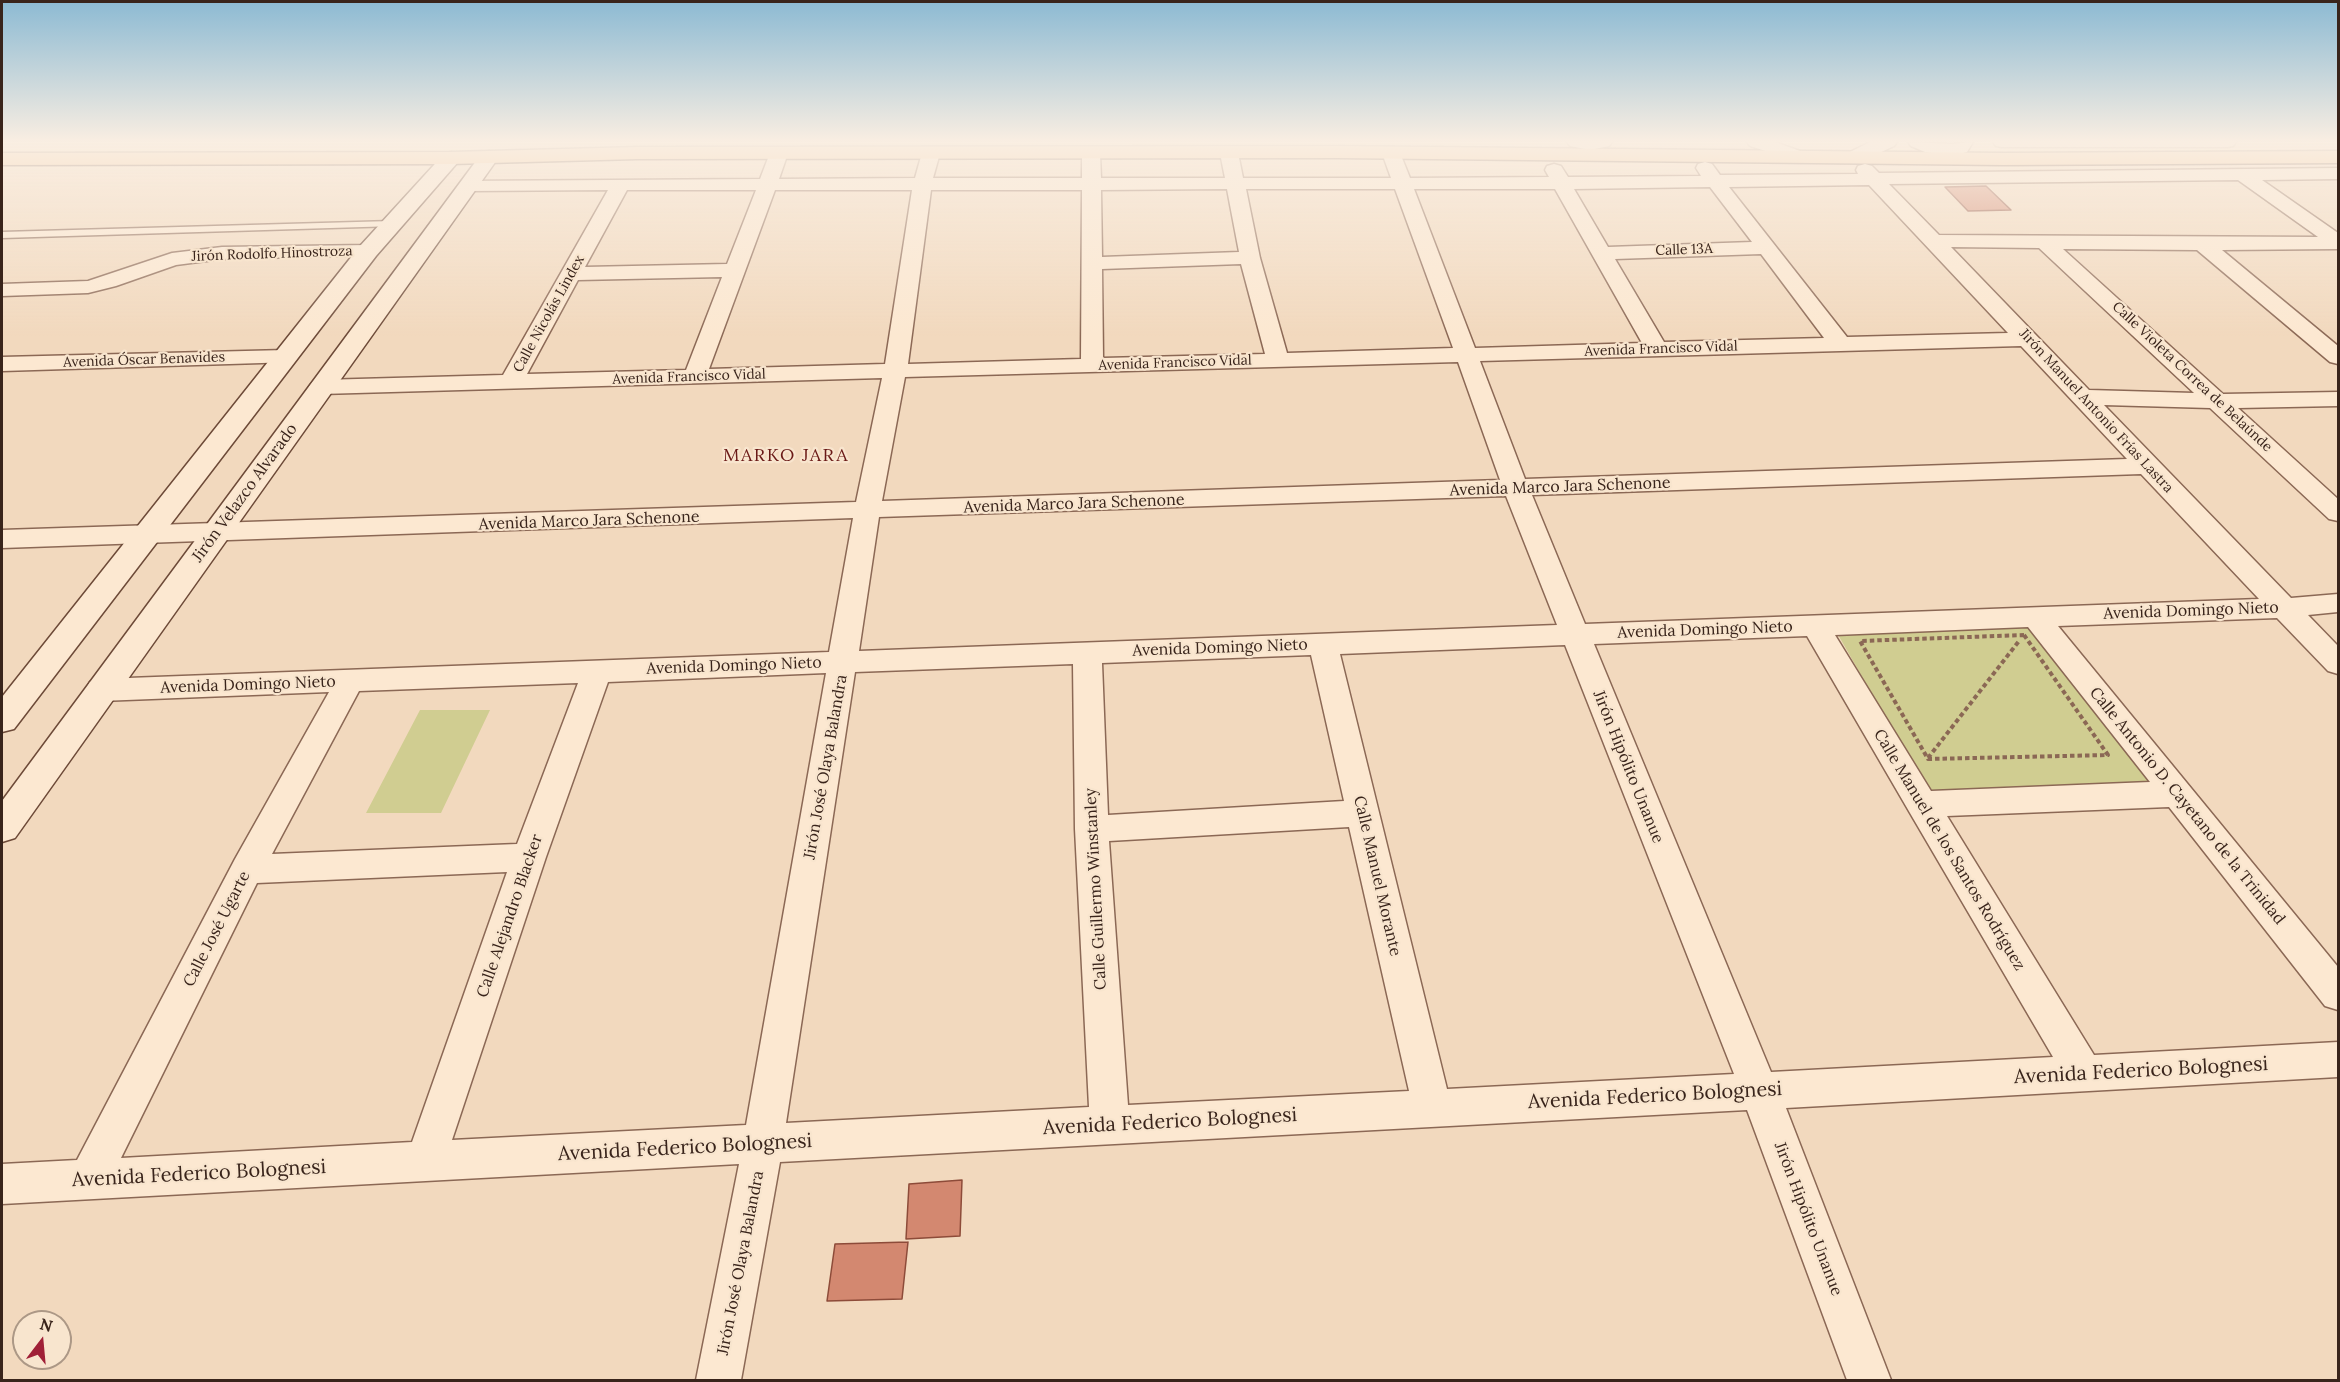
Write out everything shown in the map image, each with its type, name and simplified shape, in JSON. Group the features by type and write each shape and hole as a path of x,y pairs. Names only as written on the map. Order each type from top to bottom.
{"street":[{"path":"2,720 368,251 408,206"},
{"name":"Jirón Velazco Alvarado","path":"2,828 453,206"},
{"name":"Calle Nicolás Lindex","path":"511,382 608,206"},
{"path":"695,377 759,206"},
{"name":"Jirón José Olaya Balandra","path":"719,1380 763,1144 867,511 895,371 919,206"},
{"path":"1092,206 1092,366"},
{"path":"1240,206 1250,258 1278,360"},
{"name":"Jirón Hipólito Unanue","path":"1410,206 1516,488 1760,1091 1869,1380"},
{"path":"1575,206 1657,350"},
{"path":"1734,206 1840,344"},
{"name":"Jirón Manuel Antonio Frías Lastra","path":"1901,206 2338,664"},
{"path":"2287,206 2338,242"},
{"path":"1934,241 2202,244 2338,242"},
{"name":"Calle Violeta Correa de Belaúnde","path":"2044,242 2338,513"},
{"path":"2202,244 2338,357"},
{"name":"Calle 13A","path":"1602,253 1766,248"},
{"name":"Jirón Rodolfo Hinostroza","path":"2,290 88,287 109,282 172,259 222,253 368,251"},
{"path":"1093,263 1250,258"},
{"path":"571,273 735,270"},
{"name":"Avenida Francisco Vidal","path":"321,387 2029,339"},
{"name":"Avenida Óscar Benavides","path":"2,364 286,357"},
{"path":"2084,397 2218,401 2338,399"},
{"name":"Avenida Marco Jara Schenone","path":"2,539 216,534 2147,466"},
{"name":"Avenida Domingo Nieto","path":"101,690 1815,626 2029,626 2338,603"},
{"name":"Calle Manuel de los Santos Rodríguez","path":"1815,626 2084,1074"},
{"name":"Calle Antonio D. Cayetano de la Trinidad","path":"2029,626 2176,794 2338,994"},
{"name":"Calle Manuel Morante","path":"1323,644 1432,1108"},
{"name":"Calle Guillermo Winstanley","path":"1087,653 1092,829 1110,1125"},
{"name":"Calle Alejandro Blacker","path":"426,1162 529,857 597,672"},
{"name":"Calle José Ugarte","path":"89,1179 247,868 350,681"},
{"path":"1921,804 2176,794"},
{"path":"1092,829 1361,813"},
{"path":"247,868 529,857"},
{"name":"Avenida Federico Bolognesi","path":"2,1184 2338,1060"}],"lane":[{"path":"2,235 392,224"}],"path":[{"path":"1928,759 2108,755 2029,626"},
{"path":"1928,759 1860,641 2029,626"},
{"path":"1928,759 2029,626"}],"shaded area":[{"path":"2035,617 2176,794 1932,791 1886,719 1832,624"},
{"path":"420,710 490,710 441,813 366,813"}],"building":[{"path":"1964,206 2007,206 2011,210 1968,211"},
{"path":"962,1180 960,1236 906,1239 909,1184"},
{"path":"908,1242 902,1299 827,1301 835,1244"}],"district":[{"name":"MARKO JARA","path":"786,456"}]}
